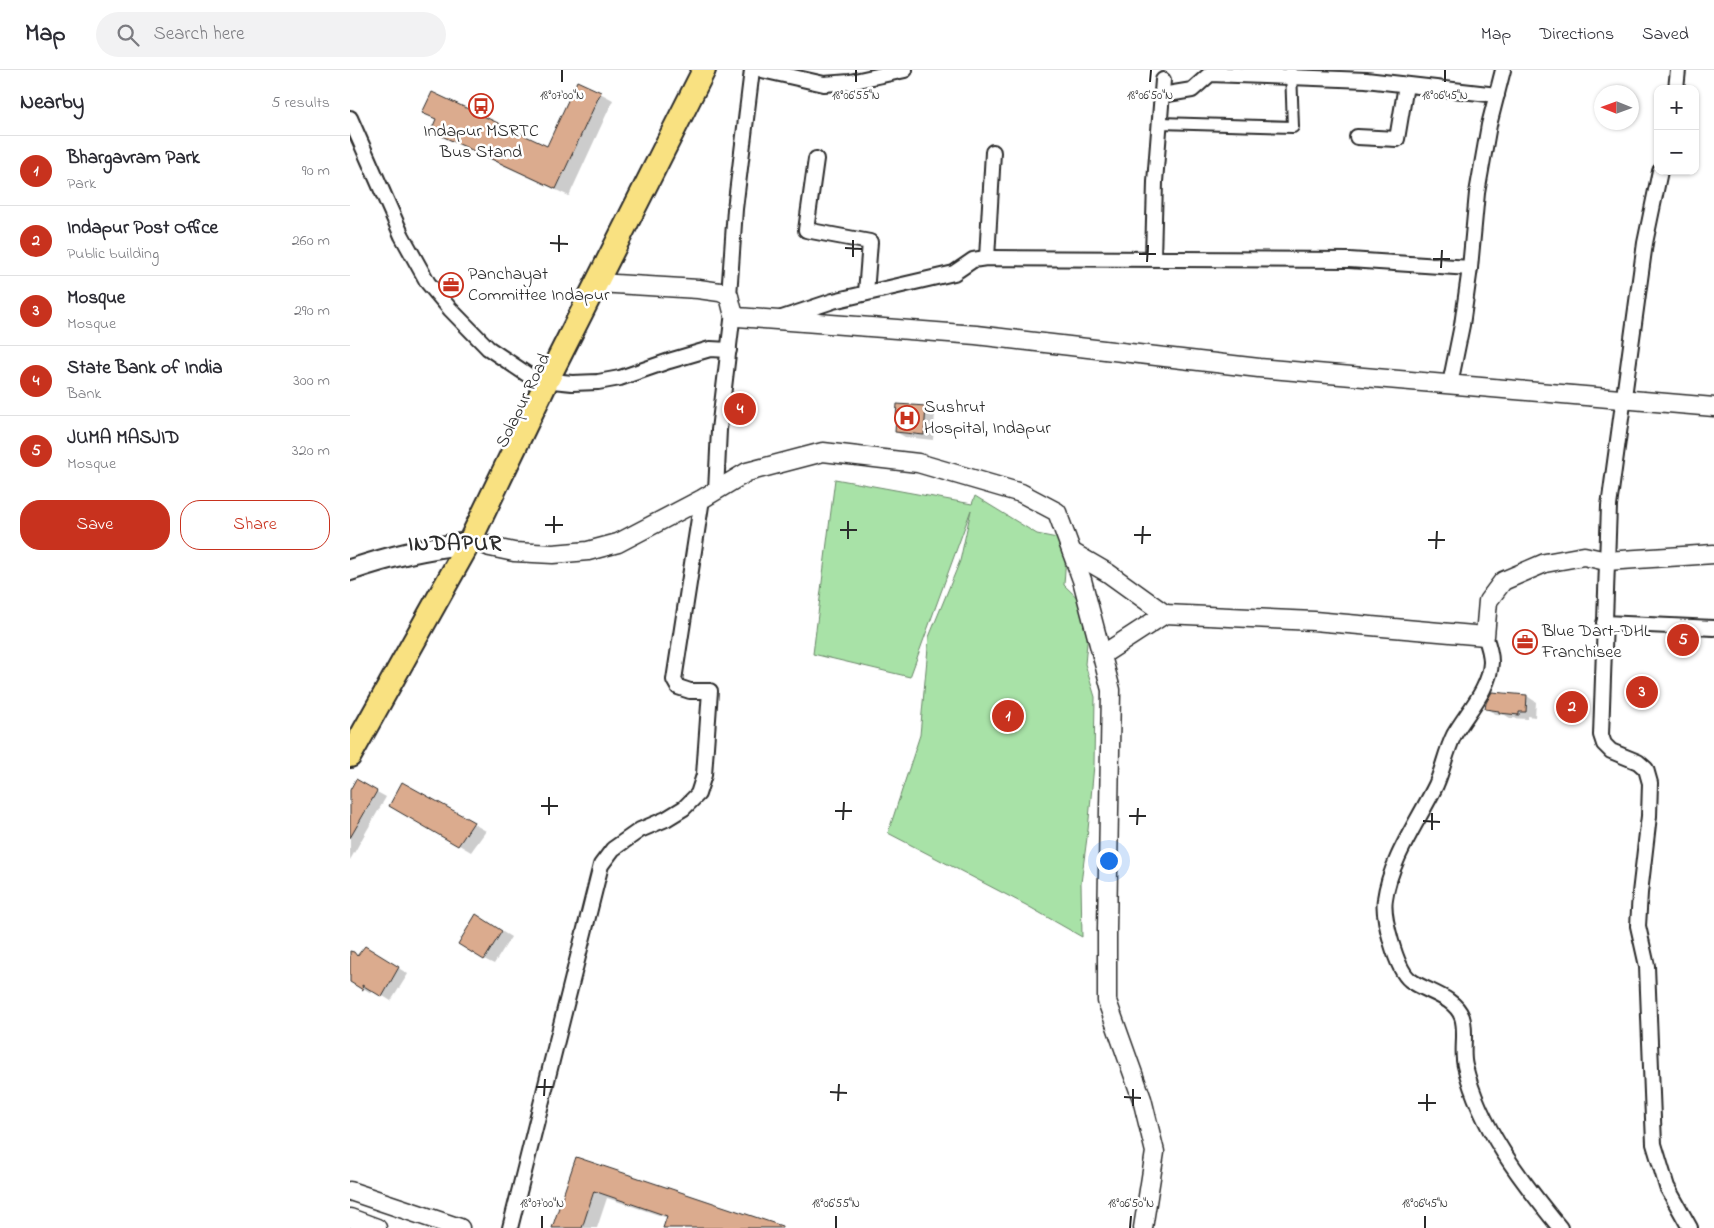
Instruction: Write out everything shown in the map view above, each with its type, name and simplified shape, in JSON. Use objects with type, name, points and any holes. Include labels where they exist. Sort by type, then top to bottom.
[{"type":"main road","name":"Solapur Road","points":[[350,726],[465,548],[541,380],[677,108],[688,70]]},
{"type":"main road","points":[[677,108],[704,70]]},
{"type":"main road","points":[[541,380],[598,283],[612,238]]},
{"type":"main road","points":[[350,570],[388,557],[429,548],[465,548]]},
{"type":"main road","points":[[350,582],[465,548]]},
{"type":"main road","points":[[350,756],[465,548]]},
{"type":"street","points":[[510,1228],[601,865],[613,849],[640,830],[666,819],[684,808],[698,794],[704,776],[710,691],[678,687],[674,680],[709,495],[719,430],[729,350],[735,209],[752,70]]},
{"type":"street","points":[[762,70],[824,84],[850,82],[905,70]]},
{"type":"street","points":[[1450,384],[1462,325],[1470,268],[1477,193],[1489,125],[1503,70]]},
{"type":"street","points":[[1676,85],[1678,70]]},
{"type":"street","points":[[1162,95],[1192,90],[1210,74],[1290,73],[1367,75],[1406,85],[1496,96]]},
{"type":"street","points":[[1160,123],[1293,127],[1290,73]]},
{"type":"street","points":[[1153,258],[1155,182],[1163,80]]},
{"type":"street","points":[[1357,137],[1397,139],[1406,85]]},
{"type":"street","points":[[350,118],[402,236],[428,283],[488,348],[541,380],[572,383],[598,382],[620,378],[710,348],[729,350]]},
{"type":"street","points":[[987,258],[993,152]]},
{"type":"street","points":[[816,159],[806,230],[870,242],[866,293]]},
{"type":"street","points":[[1659,175],[1644,242],[1609,506],[1601,735],[1604,744],[1611,751],[1638,762],[1646,769],[1650,783],[1649,816],[1638,926],[1646,966],[1654,1144],[1667,1187],[1690,1228]]},
{"type":"street","points":[[779,319],[833,301],[954,273],[973,260],[987,258],[1349,260],[1470,268]]},
{"type":"street","points":[[598,283],[720,292],[731,304],[738,317],[976,335],[1250,367],[1714,408]]},
{"type":"street","points":[[465,548],[553,554],[588,551],[618,543],[709,495],[747,472],[823,452],[918,463],[1021,493],[1057,512],[1082,580],[1111,690],[1107,1002],[1142,1099],[1155,1152],[1143,1228]]},
{"type":"street","points":[[1072,552],[1108,573],[1165,614],[1314,621],[1485,636]]},
{"type":"street","points":[[1560,1228],[1509,1162],[1472,1092],[1464,1065],[1462,1017],[1446,1000],[1410,980],[1403,971],[1395,954],[1384,901],[1397,860],[1436,785],[1454,736],[1489,676],[1491,661],[1485,636],[1488,601],[1503,581],[1545,563],[1584,556],[1606,561],[1714,554]]},
{"type":"street","points":[[1102,655],[1165,614]]},
{"type":"street","points":[[1604,623],[1714,628]]},
{"type":"street","points":[[350,1192],[460,1228]]},
{"type":"street","points":[[367,1197],[354,1220],[377,1228]]},
{"type":"green space","points":[[835,479],[972,504],[975,496],[1037,534],[1067,540],[1064,585],[1090,610],[1085,664],[1095,697],[1094,765],[1081,883],[1082,937],[1026,905],[888,833],[920,735],[929,637],[960,561],[971,510],[910,677],[813,654]]},
{"type":"building","points":[[577,81],[601,92],[556,189],[431,131],[436,119],[422,113],[432,92],[547,146]]},
{"type":"building","points":[[897,404],[926,406],[924,435],[895,432]]},
{"type":"building","points":[[1492,692],[1527,695],[1526,712],[1519,712],[1519,715],[1499,713],[1499,711],[1485,709]]},
{"type":"building","points":[[356,779],[377,791],[350,838],[350,790]]},
{"type":"building","points":[[402,782],[474,822],[458,846],[389,806]]},
{"type":"building","points":[[476,914],[502,931],[484,960],[458,944]]},
{"type":"building","points":[[365,946],[399,967],[382,997],[362,985],[363,990],[350,982],[350,951],[354,952],[357,956]]},
{"type":"building","points":[[576,1157],[782,1226],[782,1228],[663,1228],[667,1216],[594,1191],[582,1228],[552,1228]]},
{"type":"place","name":"Indapur MSRTC Bus Stand","points":[[481,106]]},
{"type":"place","name":"Panchayat Committee Indapur","points":[[451,285]]},
{"type":"place","name":"State Bank of India","points":[[740,409]]},
{"type":"place","name":"Sushrut Hospital, Indapur","points":[[907,418]]},
{"type":"place","name":"JUMA MASJID","points":[[1683,640]]},
{"type":"place","name":"Blue Dart-DHL Franchisee","points":[[1525,642]]},
{"type":"place","name":"Mosque","points":[[1642,692]]},
{"type":"place","name":"Indapur Post Office","points":[[1572,707]]},
{"type":"place","name":"Bhargavram Park","points":[[1008,716]]},
{"type":"district","name":"INDAPUR","points":[[455,545]]}]
